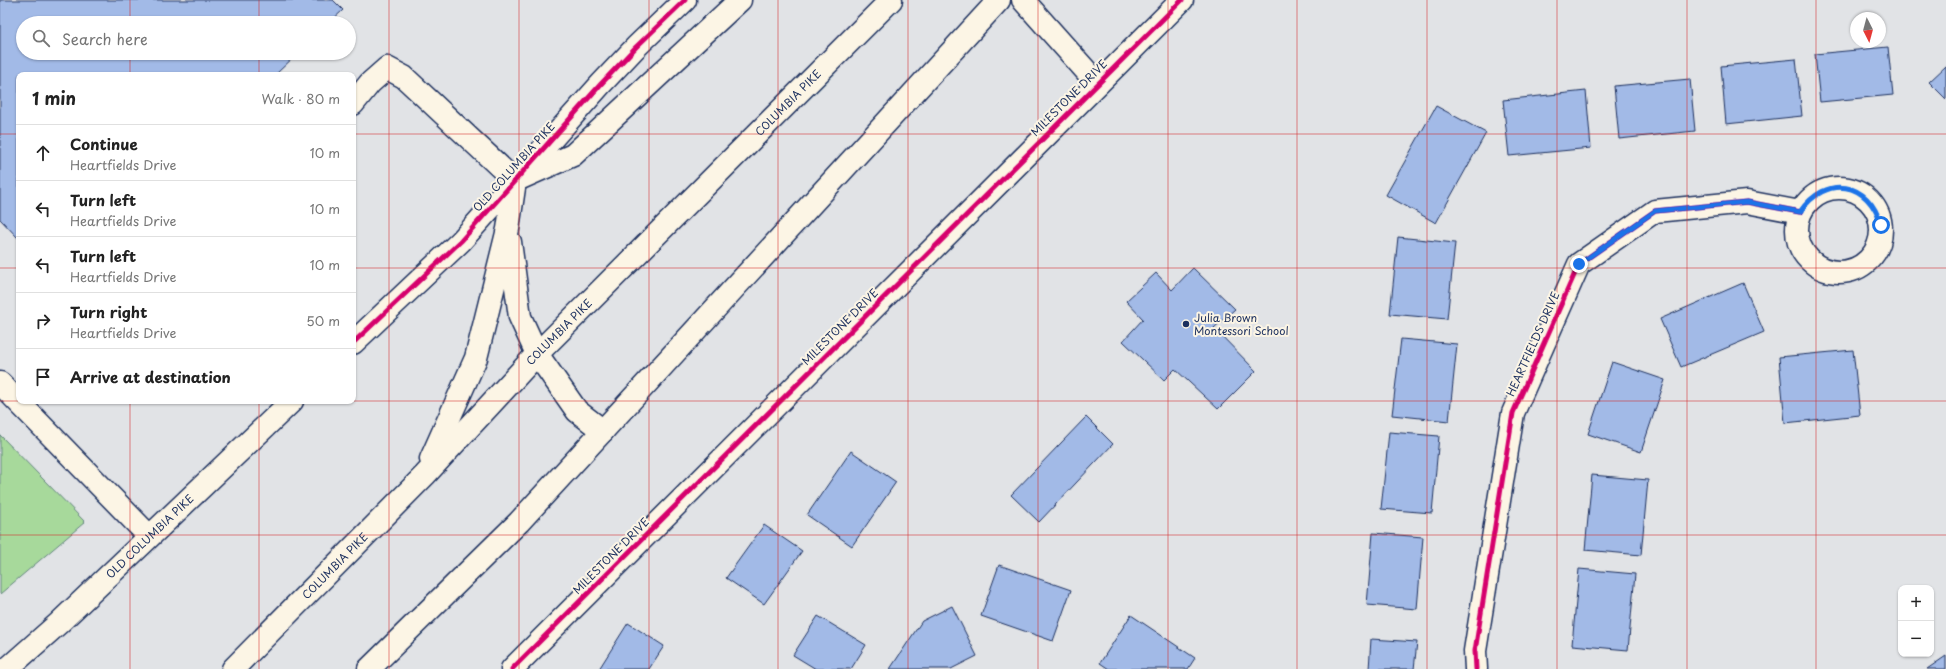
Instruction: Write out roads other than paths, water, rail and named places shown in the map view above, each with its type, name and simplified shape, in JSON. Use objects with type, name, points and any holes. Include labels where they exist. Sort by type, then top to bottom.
[{"type":"main road","name":"OLD COLUMBIA PIKE","points":[[356,340],[461,241],[626,58],[685,0]]},
{"type":"main road","name":"OLD COLUMBIA PIKE","points":[[515,181],[573,155],[740,0]]},
{"type":"main road","name":"COLUMBIA PIKE","points":[[233,669],[424,475],[537,354],[891,0]]},
{"type":"main road","points":[[369,669],[519,522],[999,0]]},
{"type":"main road","points":[[1023,0],[1097,83]]},
{"type":"main road","name":"MILESTONE DRIVE","points":[[512,669],[1097,83],[1182,0]]},
{"type":"main road","points":[[356,100],[370,84],[387,68],[404,76],[515,181],[508,229],[476,358],[424,475]]},
{"type":"main road","name":"HEARTFIELDS DRIVE","points":[[1476,669],[1475,650],[1513,413],[1579,264],[1655,211],[1747,202],[1800,212]]},
{"type":"main road","points":[[508,229],[520,317],[537,354],[577,411],[603,431]]},
{"type":"main road","points":[[0,383],[16,399]]},
{"type":"main road","points":[[20,404],[149,536]]},
{"type":"main road","name":"OLD COLUMBIA PIKE","points":[[7,669],[59,623],[289,404]]},
{"type":"place","name":"Julia Brown Montessori School","points":[[1186,324]]}]
